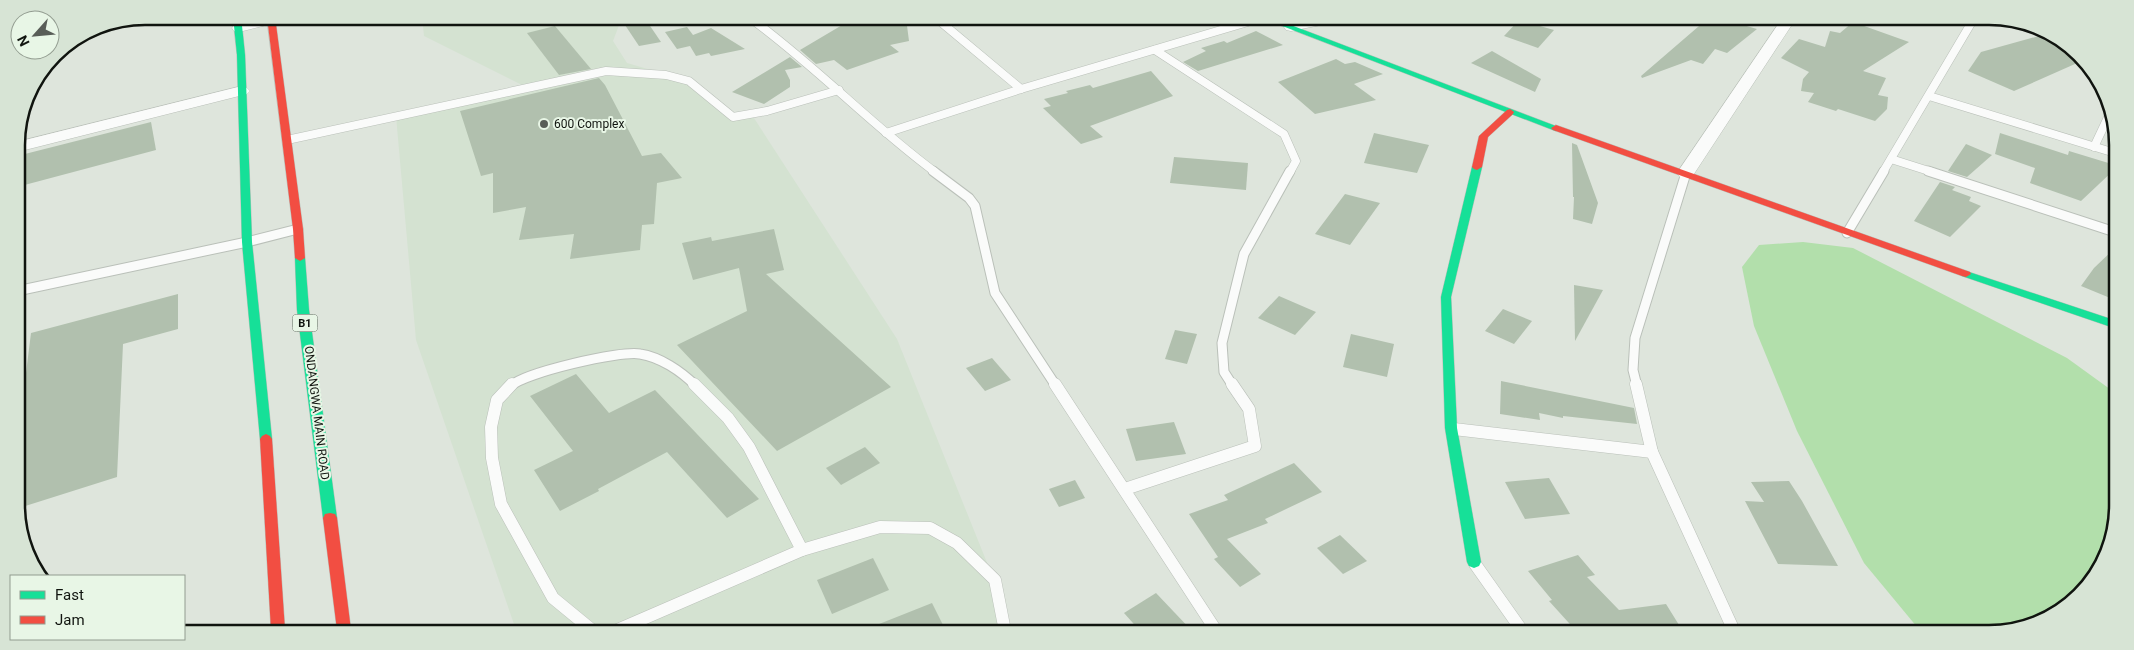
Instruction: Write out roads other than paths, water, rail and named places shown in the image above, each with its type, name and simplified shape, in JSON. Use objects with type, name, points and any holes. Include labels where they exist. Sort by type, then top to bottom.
[{"type":"main road","points":[[238,25],[247,242],[264,408],[278,625]]},
{"type":"main road","name":"ONDANGWA MAIN ROAD","points":[[275,25],[286,140],[298,229],[304,310],[343,625]]},
{"type":"main road","points":[[1283,25],[1510,112],[1686,173],[1847,233],[2109,322]]},
{"type":"main road","points":[[1474,562],[1451,428],[1446,297],[1484,136],[1510,112]]},
{"type":"street","points":[[1291,28],[1304,25]]},
{"type":"street","points":[[1686,173],[1785,25]]},
{"type":"street","points":[[25,145],[242,91]]},
{"type":"lane","points":[[759,25],[839,90],[908,153],[969,198],[975,206],[995,293],[1212,625]]},
{"type":"lane","points":[[944,25],[1021,90]]},
{"type":"lane","points":[[886,133],[1021,90],[1238,25]]},
{"type":"lane","points":[[1847,233],[1970,25]]},
{"type":"lane","points":[[1125,489],[1255,446],[1249,409],[1224,372],[1222,343],[1244,254],[1296,161],[1284,134],[1155,50]]},
{"type":"lane","points":[[286,140],[606,71],[666,75],[689,81],[733,117],[767,111],[839,90]]},
{"type":"lane","points":[[1928,96],[2109,152]]},
{"type":"lane","points":[[2094,147],[2106,119]]},
{"type":"lane","points":[[1891,159],[2109,230]]},
{"type":"lane","points":[[1686,173],[1635,338],[1633,370],[1652,452],[1731,625]]},
{"type":"lane","points":[[25,289],[247,242],[298,229]]},
{"type":"lane","points":[[25,294],[46,285]]},
{"type":"lane","points":[[586,625],[553,598],[501,504],[492,458],[491,426],[497,400],[513,383],[528,377],[575,362],[638,353],[656,358],[685,375],[728,418],[749,447],[802,550]]},
{"type":"lane","points":[[1451,428],[1652,452]]},
{"type":"lane","points":[[627,625],[802,550],[880,527],[930,528],[957,543],[994,580],[1004,625]]},
{"type":"lane","points":[[1474,562],[1518,625]]},
{"type":"place","name":"600 Complex","points":[[544,124]]}]
